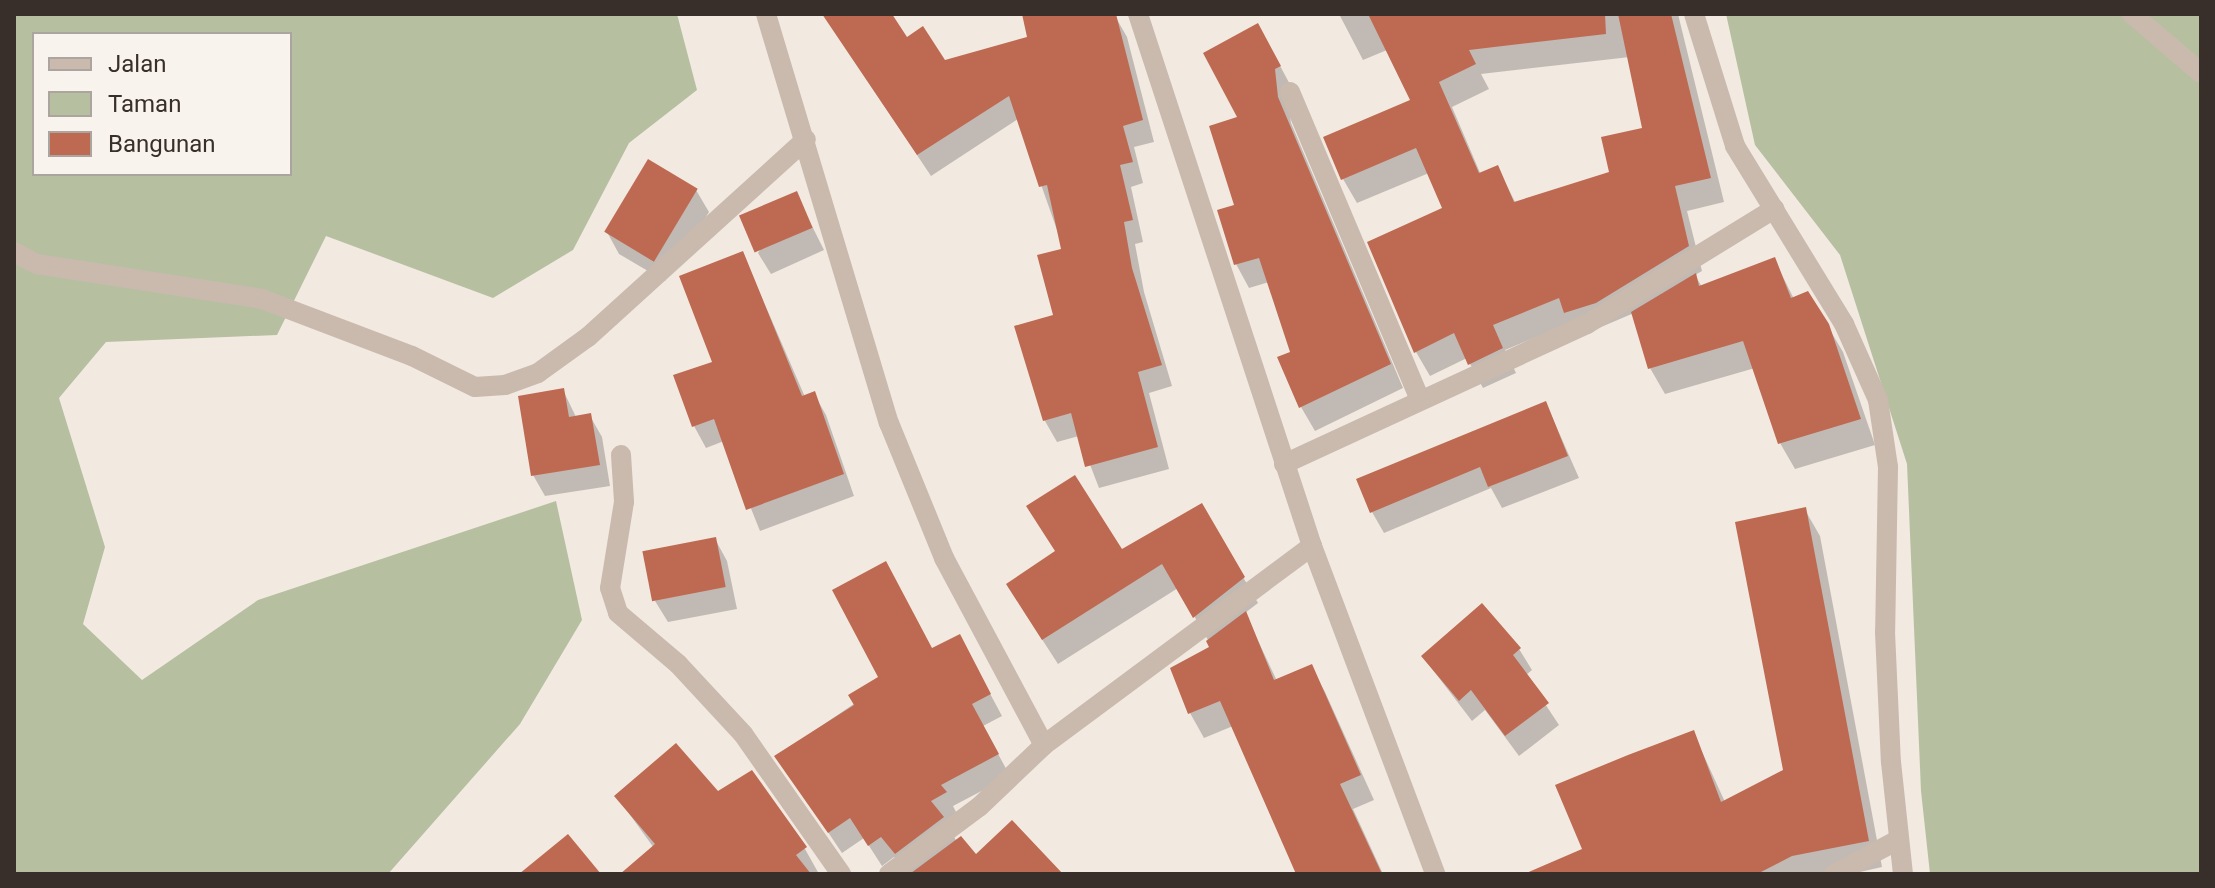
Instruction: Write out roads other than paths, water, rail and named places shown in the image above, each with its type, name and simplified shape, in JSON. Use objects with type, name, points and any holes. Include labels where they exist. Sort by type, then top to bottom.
[{"type":"street","points":[[766,14],[889,423],[944,558],[1044,745]]},
{"type":"street","points":[[1138,14],[1312,546],[1435,874]]},
{"type":"street","points":[[1694,14],[1735,146],[1844,324],[1878,400],[1888,467],[1885,632],[1896,841],[1903,874]]},
{"type":"street","points":[[2132,14],[2201,73]]},
{"type":"street","points":[[1290,92],[1419,398]]},
{"type":"street","points":[[14,252],[37,264],[262,299],[412,356],[475,387],[505,385],[538,373],[588,337],[806,139]]},
{"type":"street","points":[[1284,464],[1419,398],[1587,324],[1774,209]]},
{"type":"street","points":[[621,455],[624,502],[610,588],[618,613],[678,664],[743,734],[841,874]]},
{"type":"street","points":[[889,874],[979,807],[1044,745],[1312,546]]},
{"type":"street","points":[[1834,874],[1896,841]]}]
